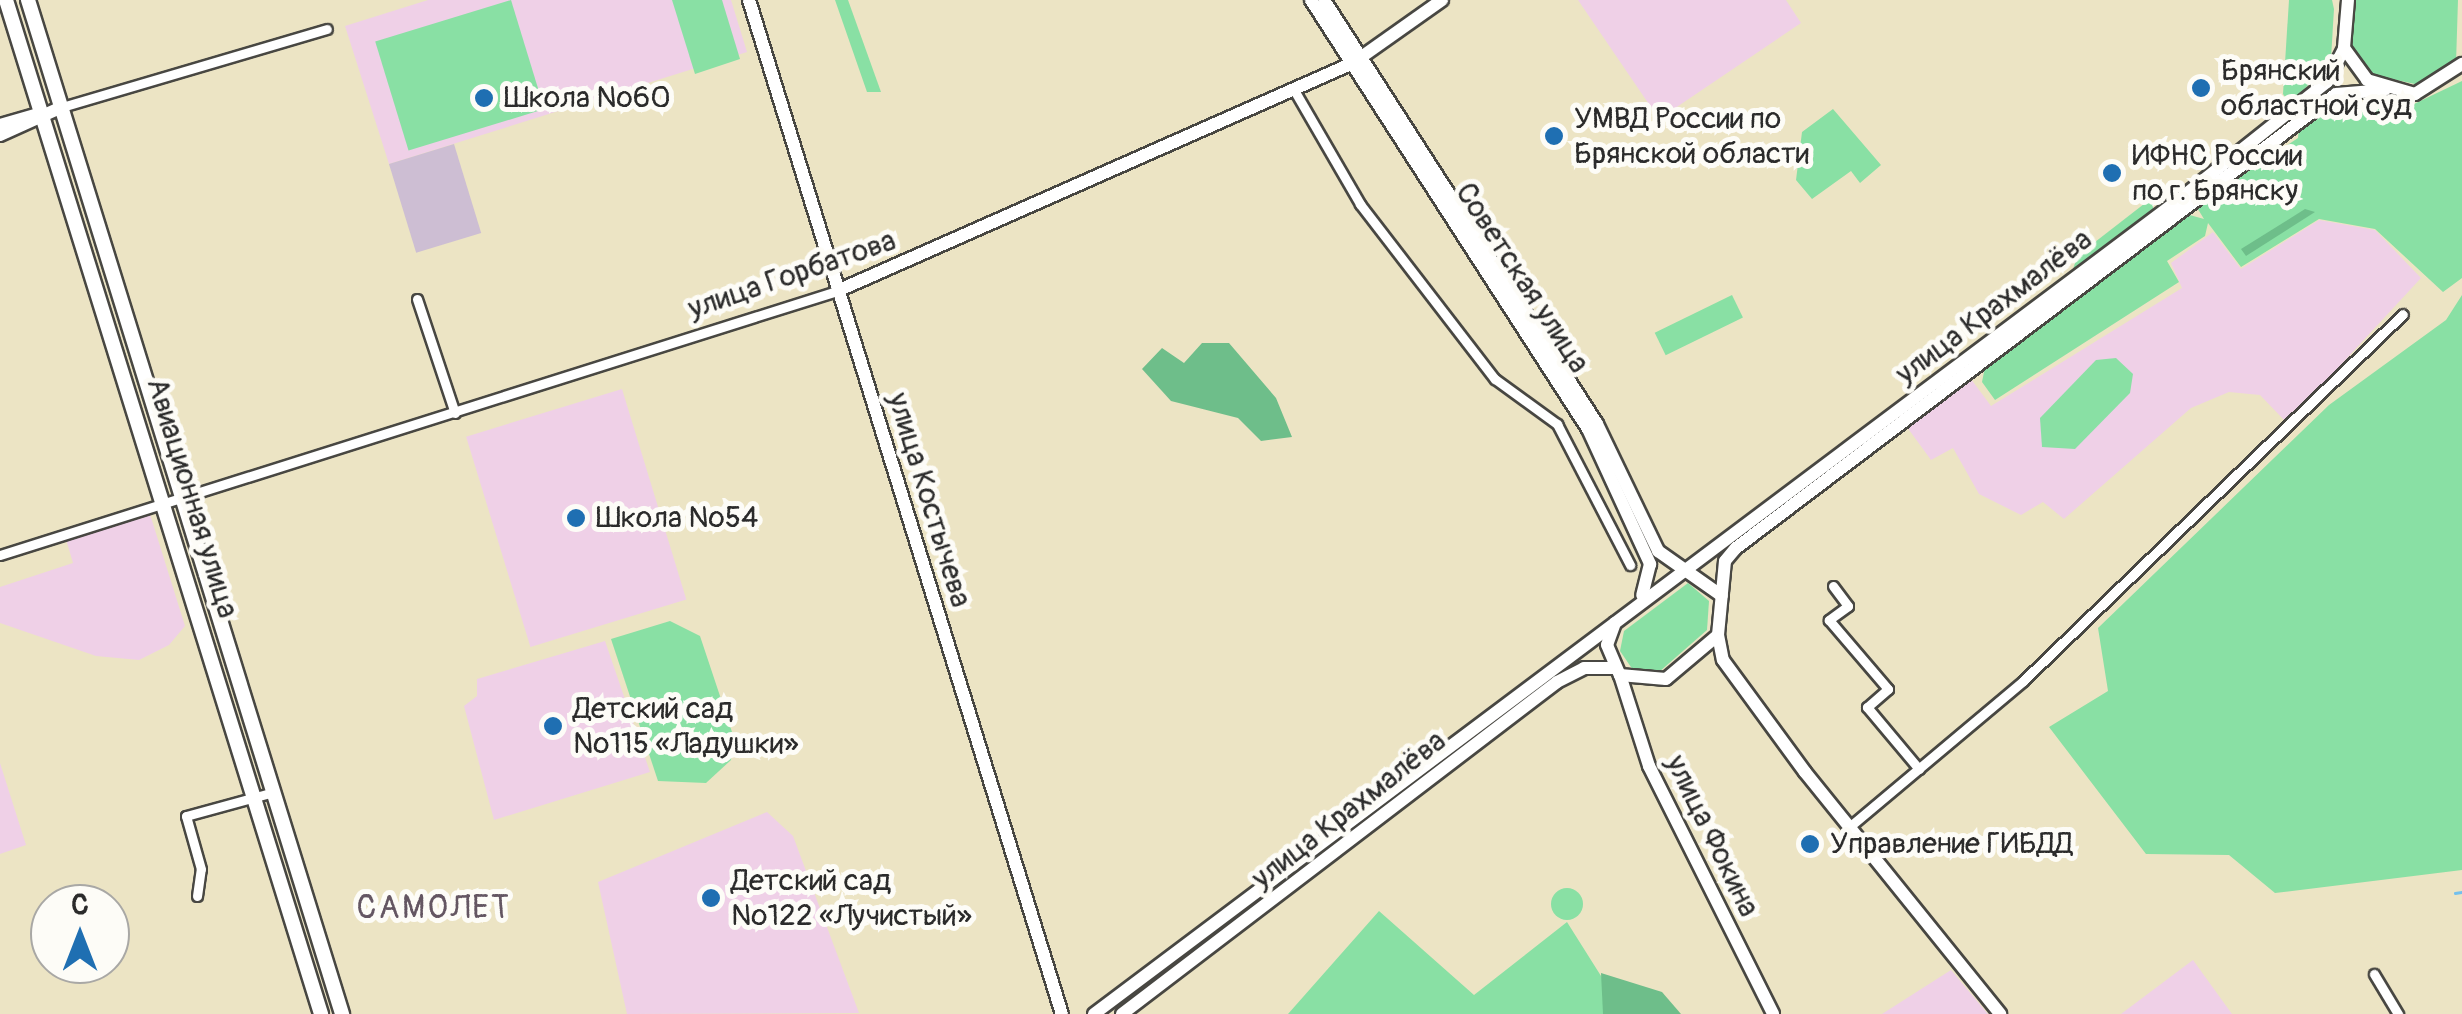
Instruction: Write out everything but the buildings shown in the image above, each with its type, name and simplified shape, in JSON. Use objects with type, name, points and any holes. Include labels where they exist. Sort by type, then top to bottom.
[{"type":"main road","name":"Авиационная улица","points":[[6,0],[322,1014]]},
{"type":"main road","name":"Авиационная улица","points":[[28,0],[342,1014]]},
{"type":"main road","name":"улица Костычева","points":[[749,0],[1062,1014]]},
{"type":"main road","name":"Советская улица","points":[[1310,0],[1357,60],[1598,424],[1668,562],[1689,570]]},
{"type":"main road","name":"Советская улица","points":[[1324,0],[1357,60],[1602,455],[1650,564],[1640,598]]},
{"type":"main road","name":"улица Горбатова","points":[[837,290],[1357,60],[1442,0]]},
{"type":"main road","points":[[2000,1014],[1848,828],[1723,660],[1718,635],[1725,561],[1736,548],[2331,88],[2344,48],[2345,2]]},
{"type":"main road","points":[[2344,48],[2385,90]]},
{"type":"main road","points":[[2331,88],[2430,90],[2462,64]]},
{"type":"main road","name":"улица Крахмалёва","points":[[1689,570],[2331,88]]},
{"type":"main road","points":[[0,135],[62,107]]},
{"type":"main road","points":[[0,125],[44,117]]},
{"type":"main road","points":[[1718,635],[1666,679],[1618,672],[1607,646],[1616,620],[1640,598],[1689,570],[1722,596]]},
{"type":"main road","name":"улица Крахмалёва","points":[[1094,1014],[1616,620]]},
{"type":"main road","name":"улица Крахмалёва","points":[[1122,1014],[1557,682],[1584,668],[1618,672]]},
{"type":"main road","name":"улица Фокина","points":[[1618,672],[1650,766],[1773,1014]]},
{"type":"street","points":[[62,107],[327,29]]},
{"type":"street","points":[[1294,90],[1360,204],[1496,379],[1557,424],[1630,565]]},
{"type":"street","name":"улица Горбатова","points":[[0,555],[837,290]]},
{"type":"street","points":[[417,299],[455,413]]},
{"type":"street","points":[[1848,828],[2160,553],[2403,314]]},
{"type":"street","points":[[1832,586],[1848,606],[1829,620],[1888,689],[1867,707],[1918,769]]},
{"type":"street","points":[[197,896],[201,869],[186,816],[274,792]]},
{"type":"street","points":[[2374,974],[2398,1014]]},
{"type":"shaded area","name":"Школа №60","points":[[428,0],[731,0],[747,52],[389,164],[345,26]]},
{"type":"shaded area","points":[[1578,0],[1786,0],[1801,23],[1659,119]]},
{"type":"shaded area","points":[[454,144],[481,233],[416,253],[389,164]]},
{"type":"shaded area","points":[[2319,220],[2375,230],[2421,278],[2287,423],[2260,395],[2229,392],[2191,408],[2064,519],[2043,502],[2021,515],[1979,494],[1953,448],[1931,460],[1904,423],[1968,375],[1991,406],[2182,288],[2171,263],[2213,232],[2241,269]]},
{"type":"shaded area","name":"Школа №54","points":[[622,389],[686,599],[530,647],[466,437]]},
{"type":"shaded area","points":[[149,511],[185,626],[169,645],[139,660],[96,656],[0,623],[0,587],[73,563],[65,536]]},
{"type":"shaded area","name":"Детский сад №115 «Ладушки»","points":[[605,641],[650,772],[494,820],[464,706],[477,696],[477,679]]},
{"type":"shaded area","points":[[0,763],[26,845],[0,854]]},
{"type":"shaded area","name":"Детский сад №122 «Лучистый»","points":[[767,812],[793,836],[859,1013],[627,1014],[598,882]]},
{"type":"shaded area","points":[[2193,960],[2232,1014],[2121,1014]]},
{"type":"shaded area","points":[[1951,970],[1988,1014],[1882,1014]]},
{"type":"green space","points":[[511,0],[544,109],[409,151],[375,42]]},
{"type":"green space","points":[[672,0],[722,0],[740,59],[695,74]]},
{"type":"green space","points":[[835,0],[848,0],[881,92],[867,92]]},
{"type":"green space","points":[[2289,0],[2332,0],[2334,9],[2331,58],[2291,105],[2283,94]]},
{"type":"green space","points":[[2356,0],[2458,0],[2456,63],[2424,86],[2369,74],[2349,42]]},
{"type":"green space","points":[[2462,81],[2462,278],[2443,292],[2375,229],[2319,219],[2241,267],[2208,223],[2205,236],[2167,261],[2179,282],[1995,400],[1982,382],[1985,367],[2186,214],[2204,219],[2196,206],[2298,138],[2299,127],[2332,103],[2414,104]]},
{"type":"green space","points":[[1833,109],[1881,165],[1860,183],[1851,171],[1812,199],[1796,180],[1802,132]]},
{"type":"green space","points":[[2153,197],[2153,211],[2072,273],[2077,256]]},
{"type":"green space","points":[[2305,209],[2315,212],[2246,256],[2241,249]]},
{"type":"green space","points":[[1732,295],[1743,317],[1666,355],[1655,333]]},
{"type":"green space","points":[[2462,295],[2462,870],[2275,893],[2229,855],[2146,854],[2049,727],[2108,691],[2098,628],[2329,405],[2446,320]]},
{"type":"green space","points":[[1202,343],[1229,343],[1276,398],[1292,437],[1261,441],[1238,418],[1171,401],[1142,369],[1162,348],[1184,363]]},
{"type":"green space","points":[[2116,358],[2133,374],[2130,393],[2075,449],[2042,447],[2040,418],[2096,360]]},
{"type":"green space","points":[[1688,583],[1709,601],[1707,630],[1659,672],[1633,670],[1620,651],[1624,631]]},
{"type":"green space","points":[[670,621],[700,636],[733,735],[731,760],[706,783],[658,781],[611,639]]},
{"type":"green space","points":[[1567,888],[1578,893],[1583,904],[1578,915],[1567,920],[1556,915],[1551,904],[1556,893]]},
{"type":"green space","points":[[1379,911],[1474,995],[1567,922],[1613,995],[1611,1014],[1288,1014]]},
{"type":"green space","points":[[1601,973],[1662,992],[1681,1014],[1603,1014]]},
{"type":"waterway","points":[[2455,893],[2462,892]]},
{"type":"place","name":"Брянский областной суд","points":[[2201,88]]},
{"type":"place","name":"Школа №60","points":[[484,98]]},
{"type":"place","name":"УМВД России по Брянской области","points":[[1554,136]]},
{"type":"place","name":"ИФНС России по г. Брянску","points":[[2112,173]]},
{"type":"place","name":"Школа №54","points":[[576,518]]},
{"type":"place","name":"Детский сад №115 «Ладушки»","points":[[553,726]]},
{"type":"place","name":"Управление ГИБДД","points":[[1810,844]]},
{"type":"place","name":"Детский сад №122 «Лучистый»","points":[[711,898]]},
{"type":"district","name":"САМОЛЕТ","points":[[434,908]]}]
